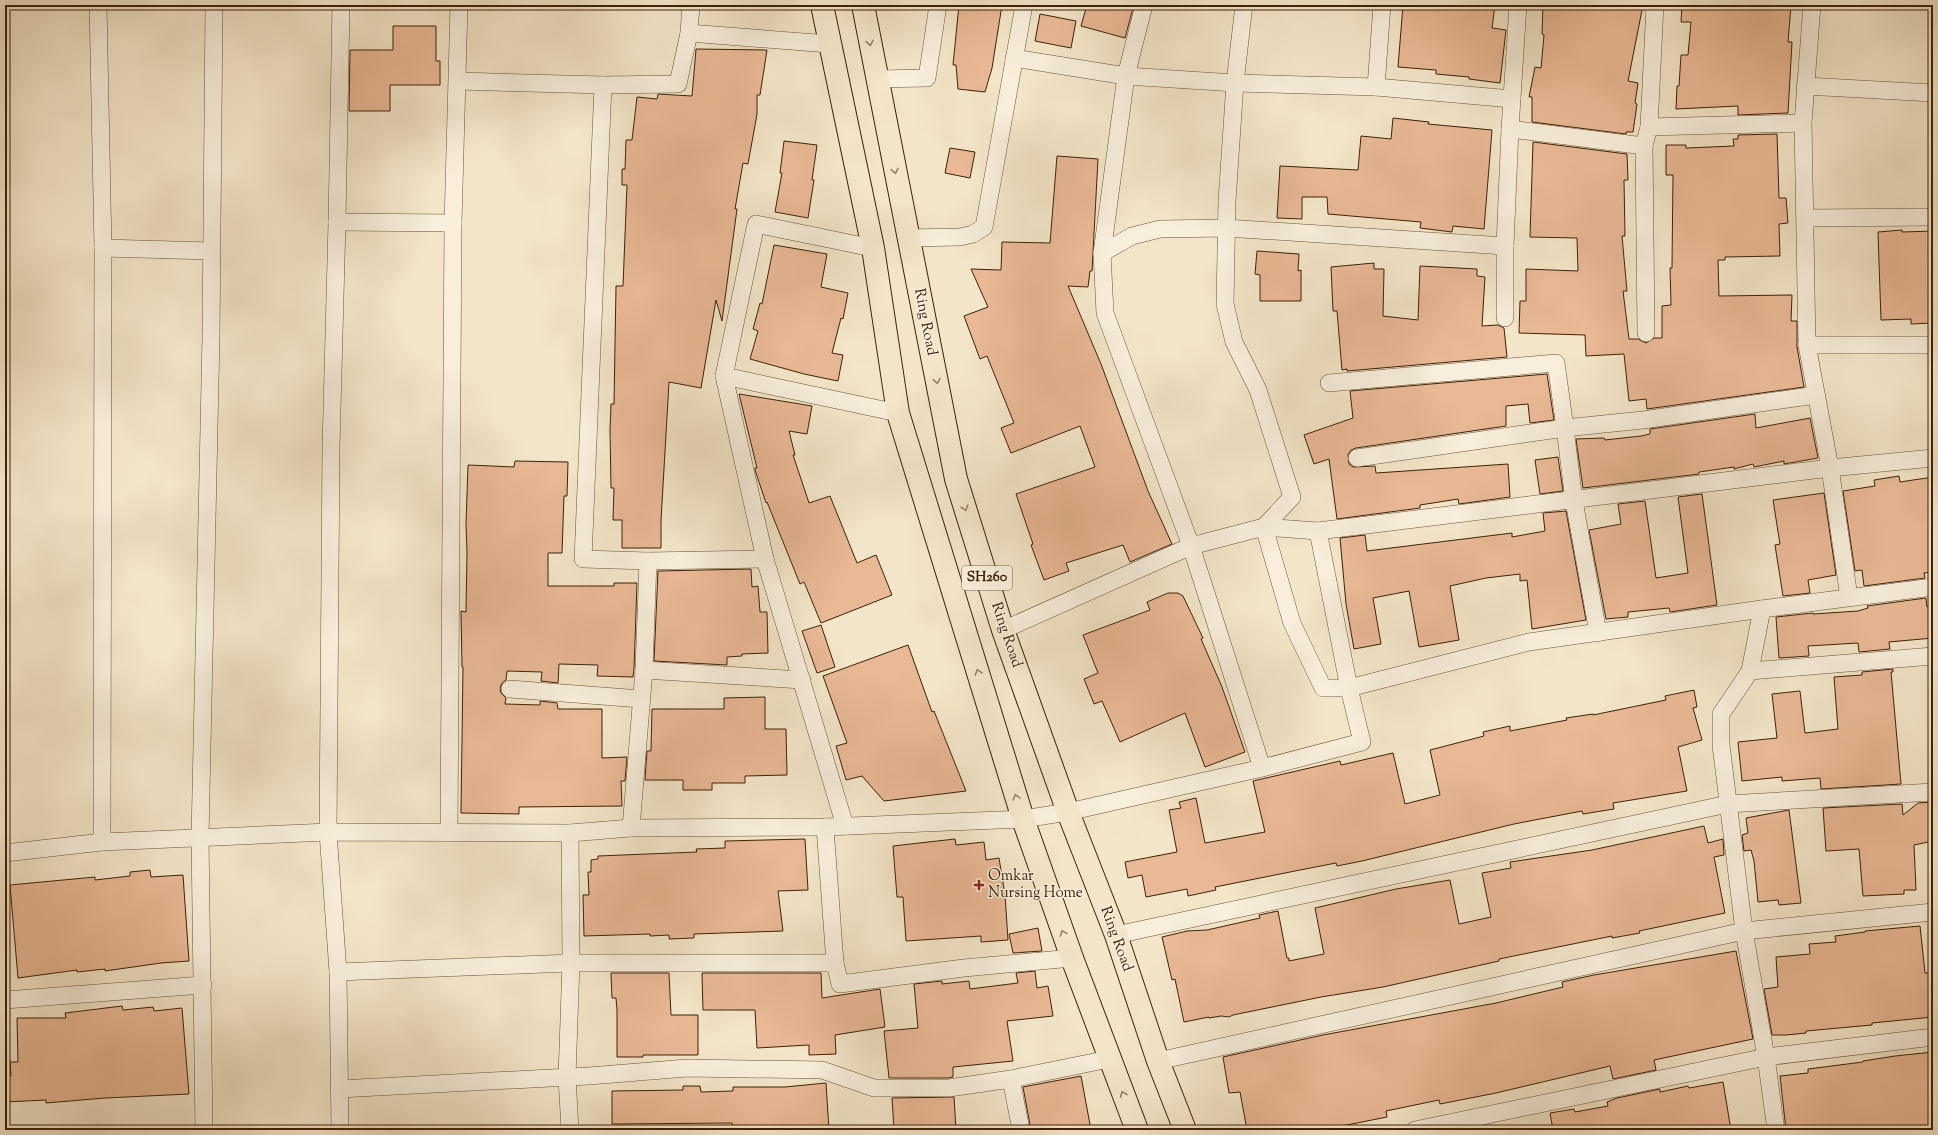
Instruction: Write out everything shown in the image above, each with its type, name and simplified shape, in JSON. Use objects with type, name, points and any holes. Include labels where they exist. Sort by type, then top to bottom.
[{"type":"highway","name":"SH260","points":[[822,5],[873,248],[898,413],[1023,819],[1109,1059],[1137,1130]]},
{"type":"highway","name":"Ring Road","points":[[863,5],[956,479],[1003,630],[1068,812],[1116,936],[1158,1061],[1185,1130]]},
{"type":"street","points":[[98,5],[103,248],[102,842]]},
{"type":"street","points":[[204,1130],[200,837],[214,5]]},
{"type":"street","points":[[340,1130],[338,972],[328,832],[331,447],[341,5]]},
{"type":"street","points":[[449,832],[454,223],[459,5]]},
{"type":"street","points":[[458,81],[603,85],[678,84],[689,33],[691,5]]},
{"type":"street","points":[[877,79],[927,78],[938,5]]},
{"type":"street","points":[[908,238],[960,237],[973,234],[984,227],[1024,5]]},
{"type":"street","points":[[1144,5],[1126,76],[1102,253],[1105,313],[1191,546],[1262,768]]},
{"type":"street","points":[[1244,5],[1235,83],[1226,228],[1225,304],[1234,342],[1258,390],[1292,497],[1264,527]]},
{"type":"street","points":[[1376,87],[1382,5]]},
{"type":"street","points":[[1505,318],[1505,246],[1510,129],[1518,5]]},
{"type":"street","points":[[1646,333],[1644,146],[1649,127],[1655,5]]},
{"type":"street","points":[[1812,5],[1803,123],[1806,218],[1807,345],[1830,468],[1849,597]]},
{"type":"street","points":[[689,33],[829,44]]},
{"type":"street","points":[[1014,58],[1126,76],[1235,83],[1376,87],[1512,98]]},
{"type":"street","points":[[603,85],[583,559],[765,559]]},
{"type":"street","points":[[1805,86],[1933,94]]},
{"type":"street","points":[[1649,127],[1803,123]]},
{"type":"street","points":[[1510,129],[1644,146]]},
{"type":"street","points":[[1806,218],[1933,217]]},
{"type":"street","points":[[337,222],[454,223]]},
{"type":"street","points":[[845,826],[765,559],[724,376],[756,224],[873,248]]},
{"type":"street","points":[[1102,253],[1132,236],[1160,229],[1226,228],[1505,246]]},
{"type":"street","points":[[103,248],[211,251]]},
{"type":"street","points":[[1807,345],[1933,345]]},
{"type":"street","points":[[1330,383],[1556,363],[1574,501],[1598,633]]},
{"type":"street","points":[[724,376],[898,413]]},
{"type":"street","points":[[1357,458],[1565,428],[1643,420],[1816,395]]},
{"type":"street","points":[[1003,630],[1191,546],[1264,527],[1318,531],[1574,501],[1830,468],[1933,458]]},
{"type":"street","points":[[1264,527],[1292,624],[1323,688],[1349,688],[1529,642],[1849,597],[1933,587]]},
{"type":"street","points":[[5,853],[102,842],[328,832],[570,833],[631,828],[826,827],[1023,819],[1068,812],[1262,768],[1362,742],[1349,688],[1318,531]]},
{"type":"street","points":[[631,828],[640,699],[644,670],[648,560]]},
{"type":"street","points":[[1762,609],[1750,671],[1721,714],[1720,745],[1744,931],[1766,1057],[1776,1130]]},
{"type":"street","points":[[1750,671],[1933,656]]},
{"type":"street","points":[[644,670],[802,680]]},
{"type":"street","points":[[510,689],[640,699]]},
{"type":"street","points":[[1116,936],[1728,804],[1933,792]]},
{"type":"street","points":[[826,827],[835,963],[840,984],[964,968],[1072,958]]},
{"type":"street","points":[[570,833],[572,963],[567,1077],[570,1130]]},
{"type":"street","points":[[1158,1061],[1744,931],[1933,912]]},
{"type":"street","points":[[338,972],[572,963],[835,963]]},
{"type":"street","points":[[5,1000],[203,985]]},
{"type":"street","points":[[1415,1130],[1766,1057],[1933,1037]]},
{"type":"street","points":[[339,1089],[567,1077],[687,1068],[822,1070],[874,1088],[948,1088],[1011,1079],[1109,1059]]},
{"type":"street","points":[[1011,1079],[1021,1130]]},
{"type":"building","points":[[959,5],[1002,5],[992,68],[985,92],[958,89],[956,65],[953,65]]},
{"type":"building","points":[[1087,5],[1123,5],[1133,8],[1125,38],[1081,26]]},
{"type":"building","points":[[1403,5],[1495,5],[1492,28],[1506,30],[1500,83],[1469,79],[1469,77],[1436,74],[1436,70],[1398,67]]},
{"type":"building","points":[[1543,5],[1643,5],[1628,81],[1638,83],[1633,132],[1626,132],[1626,134],[1532,122],[1532,97],[1529,97],[1535,67],[1541,68],[1544,35],[1542,34]]},
{"type":"building","points":[[1682,5],[1791,5],[1788,42],[1792,42],[1788,113],[1738,115],[1738,106],[1676,109],[1681,55],[1688,55],[1691,22],[1681,22]]},
{"type":"building","points":[[1040,14],[1076,21],[1071,48],[1035,41]]},
{"type":"building","points":[[393,26],[436,26],[436,61],[440,61],[440,85],[390,85],[390,111],[349,111],[350,50],[393,50]]},
{"type":"building","points":[[696,49],[767,50],[760,95],[757,95],[757,114],[748,164],[743,163],[735,209],[737,209],[722,321],[716,300],[701,388],[669,382],[661,521],[661,548],[622,548],[622,520],[613,520],[614,488],[611,488],[610,430],[611,404],[614,404],[616,286],[623,286],[627,185],[622,185],[622,169],[625,169],[626,140],[632,140],[637,97],[657,99],[658,94],[692,96]]},
{"type":"building","points":[[1393,118],[1429,122],[1428,124],[1492,130],[1484,229],[1453,226],[1452,232],[1420,228],[1421,222],[1328,214],[1327,197],[1302,197],[1302,219],[1277,218],[1280,166],[1358,170],[1361,136],[1391,139]]},
{"type":"building","points":[[1777,134],[1779,198],[1786,198],[1788,223],[1779,224],[1780,256],[1725,257],[1725,260],[1718,260],[1719,296],[1792,295],[1791,321],[1797,321],[1797,347],[1804,387],[1647,409],[1646,399],[1629,401],[1624,354],[1586,356],[1585,335],[1519,333],[1520,301],[1526,301],[1526,269],[1578,271],[1577,238],[1530,237],[1533,142],[1627,154],[1628,180],[1624,180],[1625,236],[1622,236],[1627,291],[1623,291],[1629,339],[1638,339],[1646,343],[1654,338],[1662,338],[1662,306],[1671,305],[1670,268],[1672,268],[1673,175],[1666,175],[1666,145],[1686,145],[1686,148],[1734,146],[1733,139],[1738,139],[1738,135]]},
{"type":"building","points":[[784,141],[817,145],[812,180],[814,180],[808,218],[775,212],[782,173],[780,173]]},
{"type":"building","points":[[950,148],[975,152],[970,178],[945,173]]},
{"type":"building","points":[[1057,156],[1098,159],[1092,271],[1090,271],[1088,287],[1068,286],[1101,364],[1148,491],[1172,544],[1130,562],[1123,545],[1066,563],[1069,571],[1044,580],[1031,545],[1033,544],[1016,494],[1095,467],[1080,426],[1011,453],[1001,428],[1014,423],[987,356],[980,359],[964,316],[988,307],[971,269],[1001,270],[1002,242],[1050,243]]},
{"type":"building","points":[[1902,230],[1902,232],[1933,231],[1933,323],[1911,324],[1911,319],[1881,320],[1878,232]]},
{"type":"building","points":[[774,245],[827,254],[821,287],[848,293],[843,319],[841,318],[832,353],[843,355],[838,381],[804,374],[750,359],[758,331],[753,329],[760,303],[762,304]]},
{"type":"building","points":[[1257,251],[1299,254],[1298,271],[1301,270],[1301,301],[1260,301],[1260,275],[1255,274]]},
{"type":"building","points":[[1374,263],[1374,269],[1384,269],[1383,316],[1418,320],[1420,266],[1477,269],[1477,276],[1485,277],[1482,326],[1498,325],[1504,328],[1507,357],[1347,371],[1347,369],[1342,370],[1337,311],[1333,311],[1331,267]]},
{"type":"building","points":[[1547,374],[1554,420],[1530,423],[1528,404],[1506,406],[1506,426],[1356,448],[1351,450],[1348,455],[1349,464],[1353,467],[1375,466],[1376,473],[1508,464],[1510,497],[1459,504],[1458,499],[1420,505],[1420,508],[1337,519],[1329,459],[1314,464],[1304,435],[1353,418],[1350,391]]},
{"type":"building","points":[[739,394],[812,406],[807,434],[789,431],[795,455],[793,455],[809,503],[830,496],[857,563],[876,555],[892,595],[821,623],[804,582],[800,584],[767,502],[766,503],[755,470],[755,468],[757,468]]},
{"type":"building","points":[[1755,414],[1756,428],[1810,418],[1818,458],[1784,464],[1784,461],[1754,467],[1753,464],[1734,469],[1734,467],[1699,472],[1699,474],[1583,488],[1576,439],[1604,438],[1605,440],[1641,436],[1650,434],[1650,429]]},
{"type":"building","points":[[1558,457],[1563,491],[1540,494],[1535,460]]},
{"type":"building","points":[[515,461],[568,462],[567,496],[564,496],[562,553],[548,553],[548,586],[614,586],[614,583],[637,583],[634,669],[633,677],[597,676],[598,665],[559,664],[558,683],[541,681],[542,672],[507,671],[506,680],[502,683],[500,688],[501,693],[506,698],[505,704],[540,705],[540,701],[557,703],[558,709],[602,709],[602,758],[627,757],[625,781],[621,781],[622,806],[519,807],[519,814],[461,813],[463,667],[461,611],[466,612],[468,465],[514,467]]},
{"type":"building","points":[[1899,476],[1900,482],[1933,477],[1933,572],[1924,573],[1925,578],[1864,586],[1862,570],[1855,571],[1843,491],[1875,486],[1874,480]]},
{"type":"building","points":[[1824,493],[1836,575],[1808,580],[1810,593],[1783,596],[1775,545],[1780,544],[1773,500]]},
{"type":"building","points":[[1702,494],[1717,605],[1670,612],[1669,608],[1628,612],[1628,617],[1606,619],[1589,530],[1621,524],[1618,504],[1645,501],[1656,578],[1688,573],[1678,497]]},
{"type":"building","points":[[1566,511],[1586,620],[1532,629],[1527,580],[1520,581],[1520,574],[1486,578],[1450,586],[1459,640],[1419,647],[1409,591],[1373,598],[1381,644],[1354,649],[1346,604],[1340,538],[1365,535],[1367,551],[1512,533],[1512,537],[1545,531],[1543,513]]},
{"type":"building","points":[[751,569],[752,587],[758,586],[760,612],[767,612],[768,653],[742,654],[742,656],[727,657],[727,665],[654,661],[658,571]]},
{"type":"building","points":[[1168,593],[1178,593],[1183,596],[1203,638],[1201,639],[1222,687],[1245,752],[1205,767],[1185,713],[1120,742],[1102,701],[1094,704],[1084,679],[1098,673],[1083,635],[1150,610],[1147,602]]},
{"type":"building","points":[[1926,598],[1927,607],[1933,606],[1933,638],[1889,642],[1890,649],[1859,652],[1858,643],[1808,646],[1809,656],[1779,658],[1776,617],[1813,613],[1858,611],[1868,608],[1867,606]]},
{"type":"building","points":[[821,625],[835,667],[817,673],[802,631]]},
{"type":"building","points":[[908,645],[932,712],[934,711],[966,791],[884,801],[862,776],[846,780],[836,746],[847,743],[823,676]]},
{"type":"building","points":[[1893,669],[1893,672],[1891,672],[1901,784],[1821,789],[1820,778],[1782,781],[1782,777],[1742,781],[1738,742],[1777,738],[1772,694],[1800,691],[1805,733],[1838,729],[1834,677],[1862,675],[1862,672]]},
{"type":"building","points":[[1694,690],[1697,707],[1693,708],[1702,740],[1678,747],[1687,791],[1613,803],[1614,809],[1583,814],[1582,811],[1514,824],[1362,861],[1337,866],[1336,863],[1215,887],[1216,890],[1188,896],[1187,889],[1146,897],[1142,875],[1128,878],[1125,862],[1177,852],[1169,810],[1181,808],[1179,802],[1196,798],[1205,843],[1265,832],[1253,781],[1340,761],[1341,765],[1393,753],[1405,804],[1440,795],[1430,750],[1484,736],[1483,732],[1510,726],[1510,731],[1567,720],[1566,718],[1593,715],[1666,700],[1665,696]]},
{"type":"building","points":[[765,697],[765,729],[786,729],[787,775],[745,776],[745,783],[712,783],[712,790],[683,790],[683,780],[645,780],[647,751],[651,751],[652,709],[724,709],[724,698]]},
{"type":"building","points":[[1933,802],[1933,841],[1914,845],[1916,890],[1904,890],[1904,894],[1863,896],[1859,849],[1826,851],[1823,808],[1902,804],[1903,815],[1918,803]]},
{"type":"building","points":[[1789,810],[1801,903],[1779,905],[1778,900],[1758,902],[1754,861],[1751,850],[1744,851],[1742,835],[1748,833],[1746,818]]},
{"type":"building","points":[[1704,826],[1708,843],[1723,839],[1724,855],[1714,857],[1725,913],[1639,931],[1640,933],[1612,938],[1612,936],[1499,959],[1499,961],[1383,987],[1321,997],[1229,1017],[1209,1017],[1184,1022],[1175,979],[1172,980],[1162,937],[1187,931],[1207,930],[1260,918],[1259,915],[1278,911],[1287,958],[1289,958],[1289,961],[1324,954],[1315,908],[1396,889],[1450,880],[1459,924],[1491,917],[1482,873],[1511,868],[1510,862],[1592,850]]},
{"type":"building","points":[[805,839],[808,890],[778,891],[783,931],[694,934],[694,938],[669,939],[669,935],[650,936],[650,934],[584,936],[583,895],[589,895],[588,872],[591,872],[591,860],[598,859],[598,856],[697,852],[696,849],[725,848],[725,841]]},
{"type":"building","points":[[955,839],[956,845],[984,842],[986,860],[999,858],[1005,895],[1008,940],[981,942],[981,936],[906,941],[903,897],[897,897],[893,846]]},
{"type":"building","points":[[150,870],[151,877],[183,875],[189,961],[161,963],[105,971],[105,969],[77,972],[77,970],[18,978],[10,885],[95,877],[95,880],[130,876],[130,872]]},
{"type":"building","points":[[1920,926],[1925,973],[1933,973],[1933,1017],[1872,1023],[1872,1025],[1806,1031],[1806,1033],[1772,1035],[1764,989],[1778,987],[1776,957],[1810,954],[1809,944],[1836,942],[1835,936],[1865,931]]},
{"type":"building","points":[[1038,928],[1042,951],[1013,953],[1009,934]]},
{"type":"building","points":[[1736,951],[1753,1039],[1654,1060],[1656,1070],[1613,1079],[1610,1066],[1496,1093],[1440,1104],[1439,1100],[1386,1111],[1387,1117],[1322,1130],[1247,1130],[1240,1092],[1229,1093],[1223,1057],[1323,1035],[1496,1003],[1563,987],[1562,982],[1594,975]]},
{"type":"building","points":[[1035,971],[1037,988],[1048,986],[1053,1016],[1007,1021],[1013,1061],[953,1067],[953,1077],[948,1078],[889,1078],[884,1031],[918,1028],[914,984],[942,981],[942,984],[969,981],[970,989],[1018,983],[1016,973]]},
{"type":"building","points":[[611,973],[669,973],[671,1015],[698,1015],[698,1055],[643,1055],[643,1057],[617,1057],[617,1010],[616,998],[612,998]]},
{"type":"building","points":[[702,973],[821,973],[822,998],[880,989],[885,1027],[835,1035],[836,1054],[809,1055],[809,1045],[757,1048],[755,1010],[703,1010]]},
{"type":"building","points":[[122,1006],[123,1010],[153,1007],[154,1011],[182,1008],[189,1094],[105,1098],[46,1103],[46,1100],[5,1102],[5,1076],[11,1076],[10,1062],[18,1062],[17,1018],[66,1018],[65,1013]]},
{"type":"building","points":[[1933,1052],[1933,1130],[1786,1130],[1780,1076],[1808,1073],[1808,1069]]},
{"type":"building","points":[[1081,1076],[1091,1130],[1031,1130],[1023,1087]]},
{"type":"building","points":[[1723,1082],[1731,1130],[1553,1130],[1550,1113],[1574,1109],[1575,1112],[1608,1106],[1607,1102],[1617,1098],[1660,1089],[1660,1092],[1688,1086],[1689,1088]]},
{"type":"building","points":[[826,1083],[829,1130],[733,1130],[732,1123],[612,1124],[612,1091],[683,1090],[683,1086],[700,1086],[701,1092],[733,1091],[733,1087],[785,1087]]},
{"type":"building","points":[[954,1097],[956,1130],[894,1130],[892,1098]]},
{"type":"place","name":"Omkar Nursing Home","points":[[979,885]]}]
